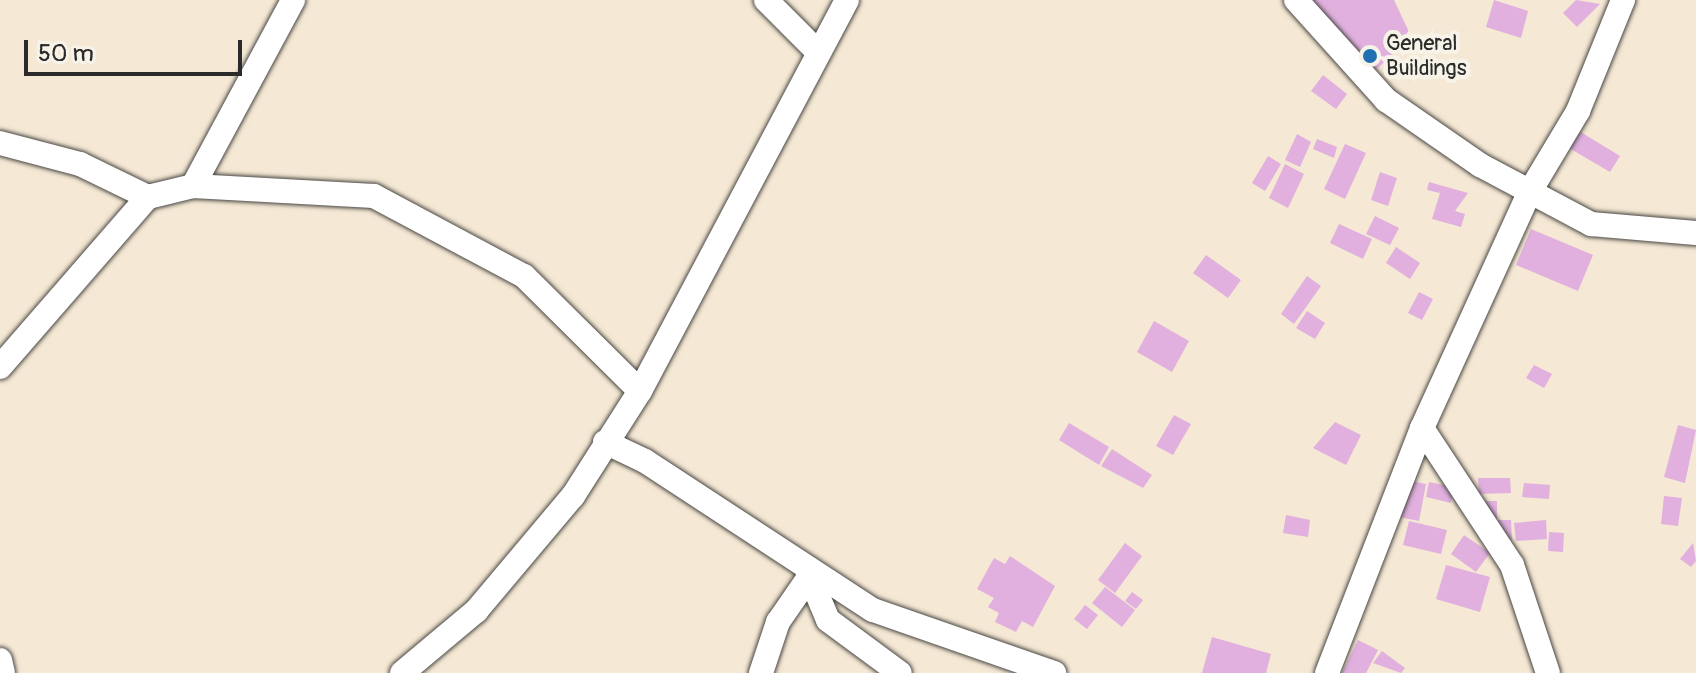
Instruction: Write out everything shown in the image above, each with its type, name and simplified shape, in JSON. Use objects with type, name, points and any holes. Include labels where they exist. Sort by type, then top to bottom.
[{"type":"street","points":[[193,186],[293,0]]},
{"type":"street","points":[[766,0],[817,51]]},
{"type":"street","points":[[402,673],[476,611],[532,550],[640,391],[817,51],[847,0]]},
{"type":"street","points":[[1296,0],[1386,100],[1529,193],[1610,229],[1696,233]]},
{"type":"street","points":[[1327,673],[1422,428],[1529,193],[1578,111],[1623,0]]},
{"type":"street","points":[[0,143],[80,164],[148,197]]},
{"type":"street","points":[[0,367],[148,197],[193,186],[374,196],[524,276],[640,391]]},
{"type":"street","points":[[1422,428],[1512,565],[1548,673]]},
{"type":"street","points":[[605,442],[645,461],[808,573],[923,632],[1054,673]]},
{"type":"street","points":[[761,673],[778,622],[808,573]]},
{"type":"street","points":[[808,573],[828,620],[900,673]]},
{"type":"street","points":[[0,660],[3,673]]},
{"type":"building","name":"General Buildings","points":[[1309,0],[1394,0],[1411,36],[1370,76]]},
{"type":"building","points":[[1494,0],[1528,11],[1521,38],[1486,27]]},
{"type":"building","points":[[1576,0],[1600,4],[1577,27],[1563,13]]},
{"type":"building","points":[[1323,75],[1347,94],[1336,109],[1311,91]]},
{"type":"building","points":[[1579,131],[1620,156],[1610,172],[1569,148]]},
{"type":"building","points":[[1297,134],[1311,142],[1300,167],[1285,160]]},
{"type":"building","points":[[1317,139],[1337,147],[1334,158],[1313,149]]},
{"type":"building","points":[[1345,144],[1366,153],[1345,199],[1324,189]]},
{"type":"building","points":[[1268,156],[1281,164],[1265,191],[1252,183]]},
{"type":"building","points":[[1285,164],[1304,174],[1288,208],[1269,198]]},
{"type":"building","points":[[1380,172],[1397,178],[1388,206],[1371,200]]},
{"type":"building","points":[[1429,182],[1468,193],[1455,211],[1465,214],[1461,227],[1432,219],[1440,193],[1427,190]]},
{"type":"building","points":[[1375,216],[1399,228],[1390,245],[1366,234]]},
{"type":"building","points":[[1339,224],[1372,239],[1363,259],[1330,243]]},
{"type":"building","points":[[1531,229],[1593,255],[1578,291],[1516,265]]},
{"type":"building","points":[[1396,247],[1420,263],[1410,279],[1386,263]]},
{"type":"building","points":[[1206,255],[1241,280],[1228,298],[1193,273]]},
{"type":"building","points":[[1307,276],[1321,286],[1294,324],[1281,314]]},
{"type":"building","points":[[1419,292],[1433,299],[1422,320],[1408,313]]},
{"type":"building","points":[[1307,311],[1325,323],[1315,339],[1296,328]]},
{"type":"building","points":[[1154,321],[1189,341],[1172,372],[1137,352]]},
{"type":"building","points":[[1534,365],[1552,374],[1544,388],[1526,378]]},
{"type":"building","points":[[1174,415],[1191,424],[1173,455],[1156,446]]},
{"type":"building","points":[[1335,422],[1361,435],[1346,465],[1313,448]]},
{"type":"building","points":[[1069,423],[1109,447],[1099,465],[1059,440]]},
{"type":"building","points":[[1678,425],[1696,430],[1685,483],[1664,477]]},
{"type":"building","points":[[1112,449],[1152,475],[1143,488],[1101,466]]},
{"type":"building","points":[[1478,478],[1510,478],[1511,493],[1479,494]]},
{"type":"building","points":[[1406,480],[1426,484],[1419,521],[1399,517]]},
{"type":"building","points":[[1429,482],[1454,487],[1451,503],[1426,497]]},
{"type":"building","points":[[1524,483],[1550,485],[1549,499],[1522,497]]},
{"type":"building","points":[[1664,496],[1682,498],[1678,526],[1661,524]]},
{"type":"building","points":[[1484,501],[1497,501],[1497,520],[1484,520]]},
{"type":"building","points":[[1286,515],[1310,520],[1308,537],[1283,533]]},
{"type":"building","points":[[1498,520],[1511,520],[1512,540],[1499,541]]},
{"type":"building","points":[[1546,520],[1547,539],[1516,541],[1514,523]]},
{"type":"building","points":[[1409,521],[1447,530],[1441,554],[1403,545]]},
{"type":"building","points":[[1549,532],[1564,533],[1563,552],[1548,551]]},
{"type":"building","points":[[1464,535],[1490,553],[1476,572],[1451,554]]},
{"type":"building","points":[[1125,543],[1142,556],[1115,593],[1098,580]]},
{"type":"building","points":[[1693,543],[1696,561],[1691,567],[1680,559]]},
{"type":"building","points":[[1010,556],[1055,586],[1033,627],[1022,621],[1016,632],[995,622],[999,613],[988,607],[994,598],[977,589],[994,558],[1005,564]]},
{"type":"building","points":[[1446,565],[1490,577],[1480,612],[1436,599]]},
{"type":"building","points":[[1105,587],[1135,610],[1122,627],[1092,603]]},
{"type":"building","points":[[1132,592],[1143,600],[1136,609],[1125,601]]},
{"type":"building","points":[[1085,605],[1098,615],[1087,629],[1074,619]]},
{"type":"building","points":[[1212,637],[1271,654],[1266,673],[1202,673]]},
{"type":"building","points":[[1358,640],[1378,650],[1366,673],[1342,673]]},
{"type":"building","points":[[1382,651],[1405,668],[1401,673],[1373,663]]},
{"type":"place","name":"General Buildings","points":[[1370,56]]}]
